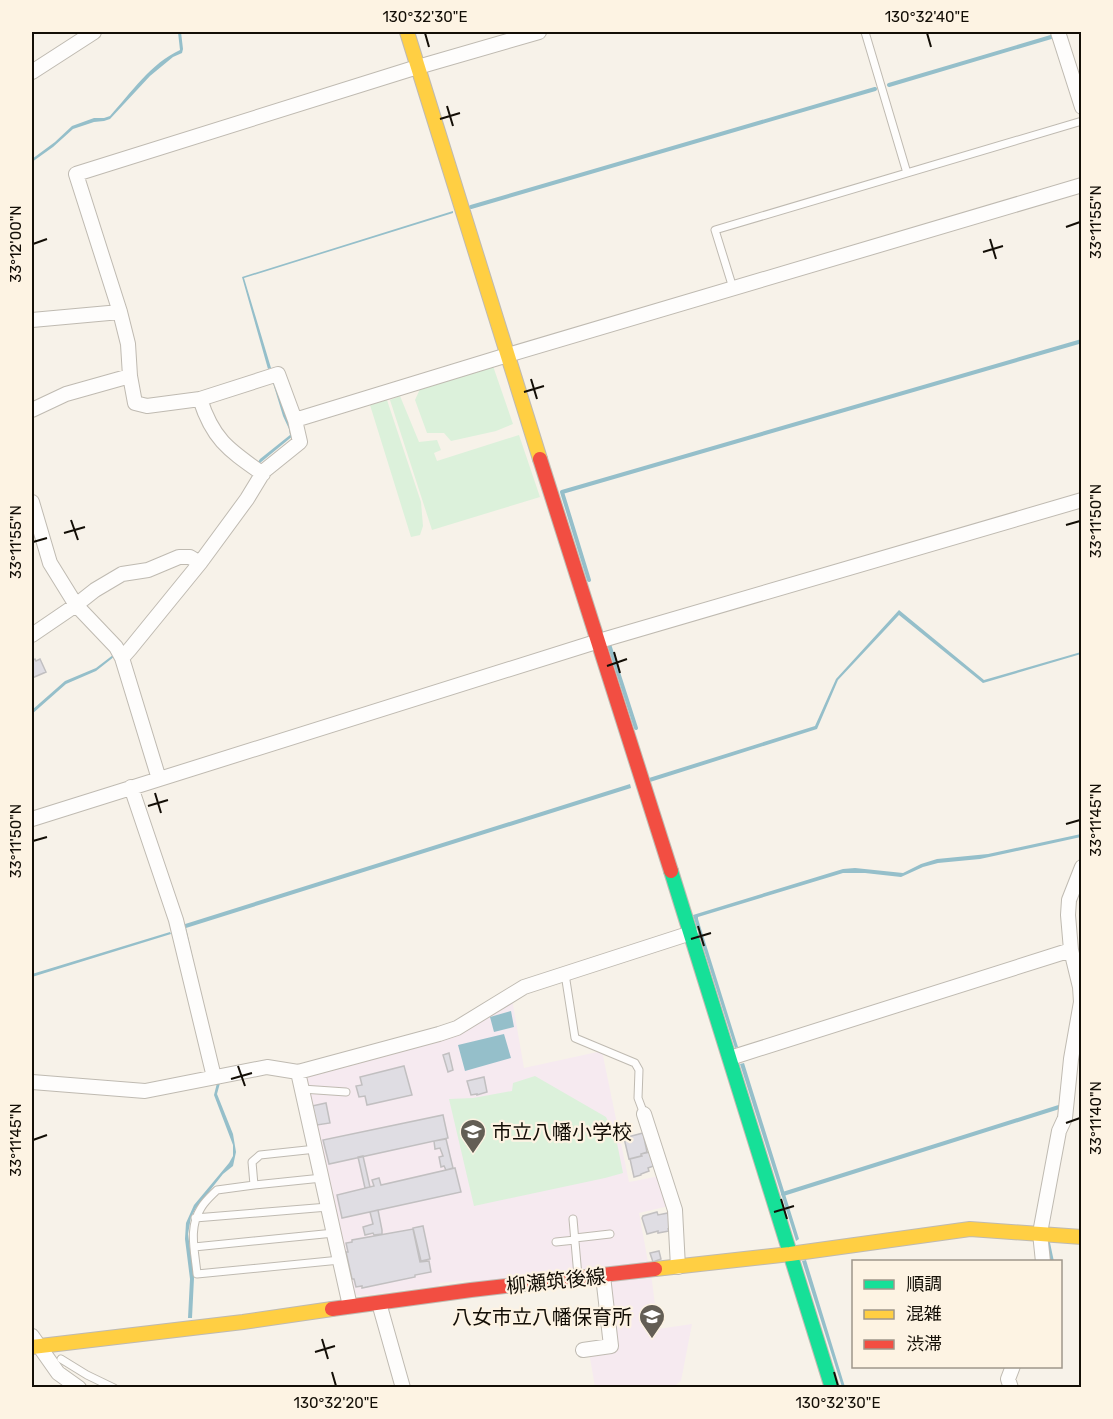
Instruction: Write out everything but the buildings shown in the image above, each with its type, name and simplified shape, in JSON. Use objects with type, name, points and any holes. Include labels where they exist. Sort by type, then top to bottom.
[{"type":"street","points":[[32,72],[94,32]]},
{"type":"street","points":[[406,32],[691,933],[832,1388]]},
{"type":"street","points":[[122,658],[200,563],[263,474],[300,442],[295,420],[278,374],[200,399],[147,406],[135,403],[128,344],[120,312],[76,174],[417,67],[539,32]]},
{"type":"street","points":[[1058,32],[1082,107]]},
{"type":"street","points":[[295,420],[1082,185]]},
{"type":"street","points":[[32,320],[120,312]]},
{"type":"street","points":[[32,410],[66,394],[130,376]]},
{"type":"street","points":[[200,399],[211,428],[229,450],[263,474]]},
{"type":"street","points":[[32,819],[599,641],[1082,500]]},
{"type":"street","points":[[32,502],[50,563],[76,606],[116,647],[122,658],[159,779]]},
{"type":"street","points":[[32,635],[76,606],[95,590],[123,574],[148,570],[179,557],[190,557],[200,563]]},
{"type":"street","points":[[132,787],[176,920],[214,1077]]},
{"type":"street","points":[[1043,1260],[1040,1233],[1059,1131],[1065,1118],[1080,1002],[1080,987],[1071,950],[1068,915],[1069,900],[1082,867]]},
{"type":"street","points":[[32,1083],[145,1091],[267,1067],[298,1072],[457,1028],[524,987],[691,933]]},
{"type":"street","points":[[730,1058],[1071,950]]},
{"type":"street","points":[[298,1072],[350,1306]]},
{"type":"street","points":[[644,1114],[675,1210],[678,1267]]},
{"type":"street","name":"柳瀬筑後線","points":[[34,1343],[243,1322],[379,1303],[452,1288],[579,1279],[790,1254],[970,1229],[1082,1237]]},
{"type":"street","points":[[583,1350],[612,1346],[603,1276]]},
{"type":"street","points":[[379,1303],[403,1388]]},
{"type":"street","points":[[34,1343],[58,1373],[80,1388]]},
{"type":"street","points":[[1011,1388],[1008,1379],[1012,1368]]},
{"type":"lane","points":[[865,32],[908,173]]},
{"type":"lane","points":[[733,288],[715,230],[1082,121]]},
{"type":"lane","points":[[565,973],[575,1038],[635,1063],[639,1070],[638,1098],[644,1114]]},
{"type":"lane","points":[[302,1089],[346,1092]]},
{"type":"lane","points":[[254,1185],[252,1162],[260,1155],[316,1149]]},
{"type":"lane","points":[[322,1178],[217,1190],[195,1218],[192,1232],[197,1274],[340,1260]]},
{"type":"lane","points":[[195,1218],[328,1207]]},
{"type":"lane","points":[[573,1220],[579,1279]]},
{"type":"lane","points":[[194,1247],[334,1233]]},
{"type":"lane","points":[[556,1242],[610,1234]]},
{"type":"lane","points":[[61,1359],[114,1388]]},
{"type":"shaded area","name":"市立八幡小学校","points":[[512,999],[524,1068],[602,1051],[629,1182],[660,1176],[669,1206],[639,1213],[648,1262],[471,1283],[470,1280],[440,1283],[438,1286],[358,1296],[352,1292],[305,1076],[435,1040]]},
{"type":"shaded area","name":"八女市立八幡保育所","points":[[651,1273],[658,1329],[692,1324],[681,1381],[673,1387],[595,1387],[589,1352],[615,1349],[608,1278]]},
{"type":"green space","points":[[493,366],[513,424],[496,431],[451,441],[444,433],[427,433],[415,400],[420,389]]},
{"type":"green space","points":[[400,396],[419,442],[437,440],[441,450],[434,453],[437,461],[519,435],[540,497],[432,530],[390,400]]},
{"type":"green space","points":[[387,400],[421,502],[423,526],[420,535],[411,537],[370,405]]},
{"type":"green space","points":[[535,1076],[606,1117],[616,1138],[623,1173],[474,1206],[449,1099],[473,1098],[512,1091],[513,1083]]},
{"type":"water","points":[[178,32],[181,32],[182,53],[173,57],[150,76],[110,119],[73,129],[32,162],[32,159],[72,126],[94,118],[110,116],[151,71],[180,50]]},
{"type":"water","points":[[453,211],[453,213],[244,278],[271,368],[268,369],[242,277]]},
{"type":"water","points":[[276,382],[294,435],[260,463],[258,462],[260,459],[290,435],[273,383]]},
{"type":"water","points":[[899,610],[984,680],[1081,652],[1081,654],[983,683],[899,615],[838,680],[817,729],[650,782],[649,778],[815,726],[836,679]]},
{"type":"water","points":[[113,655],[115,656],[96,671],[66,684],[32,714],[32,710],[65,681],[96,668]]},
{"type":"water","points":[[630,784],[631,788],[186,928],[194,963],[191,963],[182,925]]},
{"type":"water","points":[[1081,834],[1081,837],[980,859],[938,863],[901,877],[843,873],[698,917],[738,1047],[735,1048],[693,915],[843,869],[903,873],[937,859],[988,854]]},
{"type":"water","points":[[170,932],[171,934],[32,977],[32,974]]},
{"type":"water","points":[[511,1011],[514,1027],[494,1032],[490,1017]]},
{"type":"water","points":[[504,1034],[511,1058],[465,1071],[458,1045]]},
{"type":"water","points":[[744,1063],[799,1239],[796,1241],[740,1064]]},
{"type":"water","points":[[217,1083],[220,1083],[217,1094],[233,1134],[236,1152],[233,1166],[223,1174],[191,1217],[188,1234],[194,1278],[192,1318],[188,1318],[190,1279],[185,1239],[186,1223],[194,1205],[233,1156],[233,1145],[214,1095]]},
{"type":"water","points":[[806,1260],[845,1387],[842,1387],[802,1261]]},
{"type":"waterway","points":[[889,85],[1051,37]]},
{"type":"waterway","points":[[471,207],[875,89]]},
{"type":"waterway","points":[[589,580],[562,492],[1082,341]]},
{"type":"waterway","points":[[608,641],[636,728]]},
{"type":"waterway","points":[[783,1194],[1059,1107]]},
{"type":"waterway","points":[[1048,1243],[1052,1260]]},
{"type":"traffic: fast","points":[[671,871],[832,1388]]},
{"type":"traffic: slow","points":[[407,32],[540,459]]},
{"type":"traffic: slow","points":[[655,1269],[790,1254],[970,1229],[1082,1237]]},
{"type":"traffic: slow","points":[[32,1347],[332,1309]]},
{"type":"traffic: jam","points":[[540,459],[671,871]]},
{"type":"traffic: jam","points":[[332,1309],[655,1269]]},
{"type":"place","name":"市立八幡小学校","points":[[473,1155]]},
{"type":"place","name":"八女市立八幡保育所","points":[[652,1340]]}]
